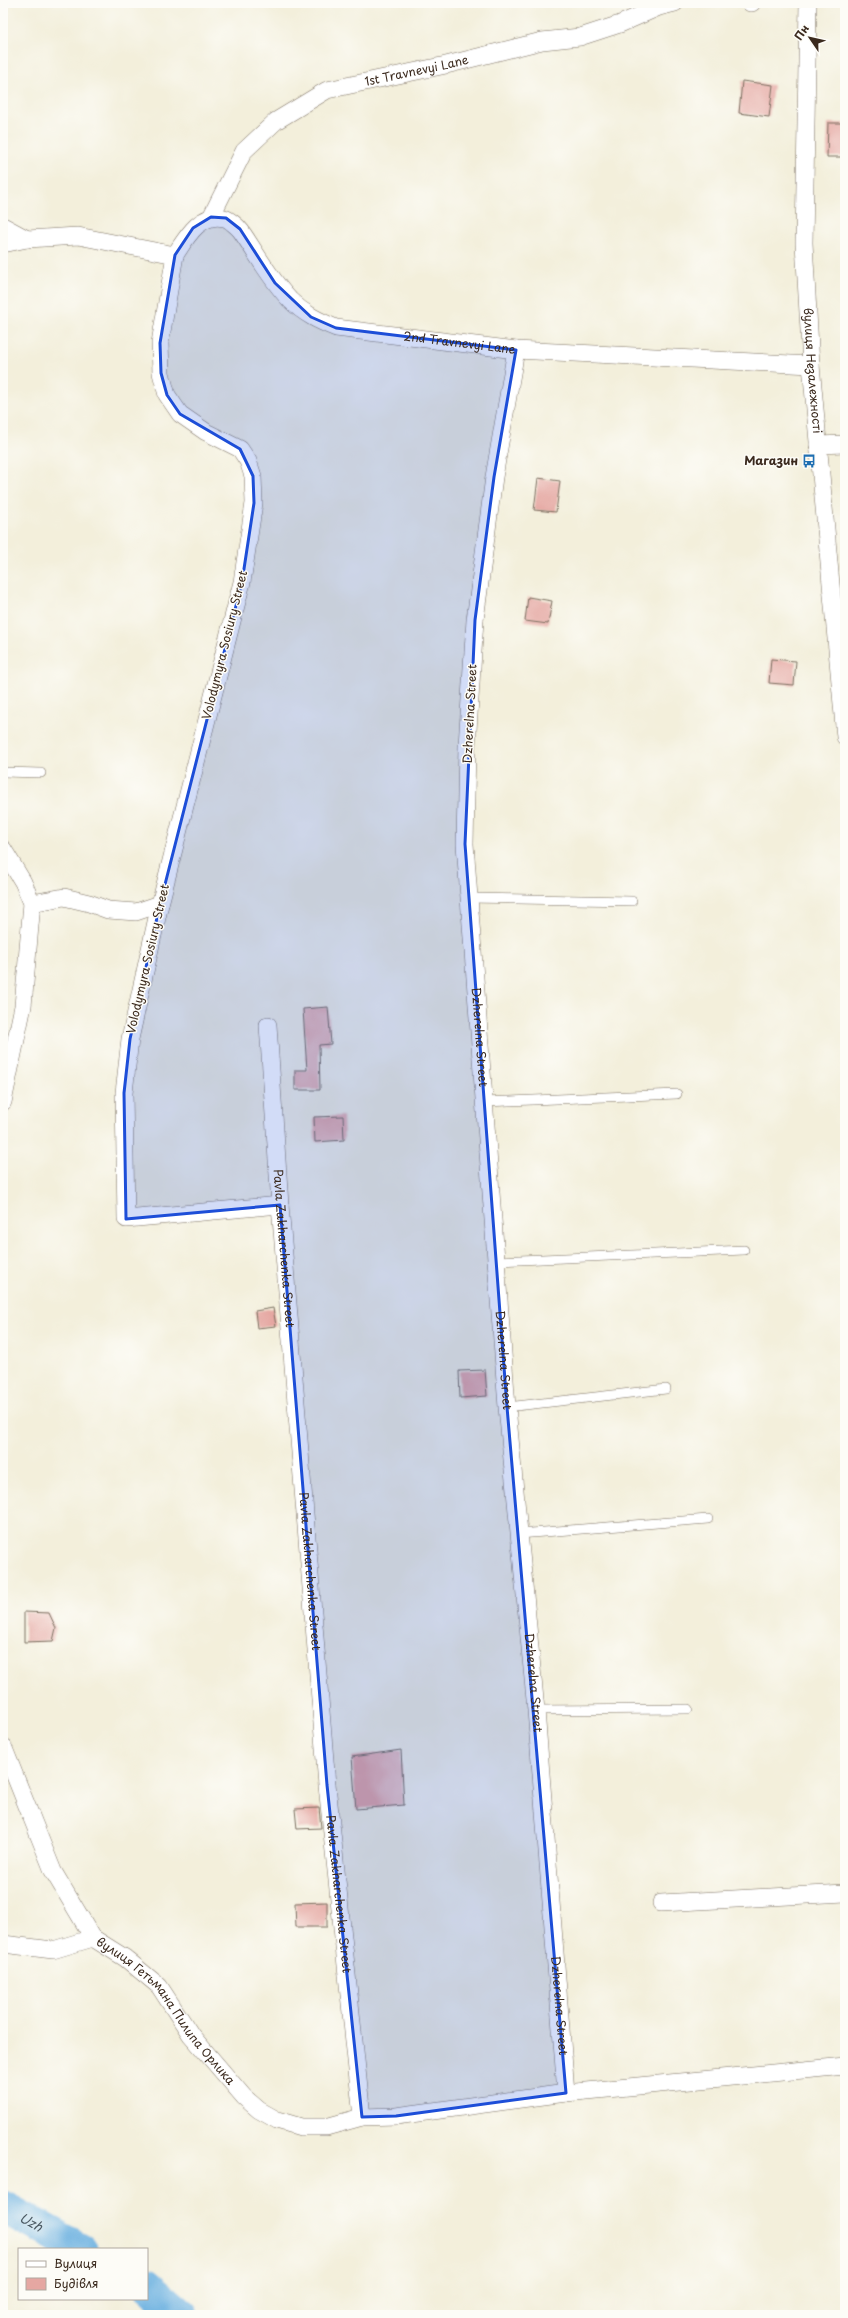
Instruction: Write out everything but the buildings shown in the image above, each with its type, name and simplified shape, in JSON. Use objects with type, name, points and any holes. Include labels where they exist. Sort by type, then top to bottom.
[{"type":"street","name":"1st Travnevyi Lane","points":[[211,217],[244,151],[276,121],[327,90],[446,65],[542,41],[580,37],[620,24],[659,7],[675,3]]},
{"type":"street","name":"вулиця Незалежності","points":[[808,3],[804,244],[811,364],[845,737]]},
{"type":"street","points":[[3,244],[27,239],[78,236],[175,255],[192,228],[211,217]]},
{"type":"street","name":"2nd Travnevyi Lane","points":[[211,217],[226,218],[240,229],[275,283],[291,301],[311,317],[336,328],[516,350],[811,364]]},
{"type":"street","points":[[3,226],[27,239]]},
{"type":"street","name":"Volodymyra Sosiury Street","points":[[175,255],[160,343],[161,373],[167,395],[180,414],[206,432],[240,449],[248,461],[253,476],[254,503],[242,582],[160,904],[130,1039],[124,1093],[126,1219],[280,1205]]},
{"type":"street","name":"Dzherelna Street","points":[[516,350],[494,477],[475,620],[467,746],[465,844],[496,1261],[519,1534],[536,1710],[566,2093]]},
{"type":"street","points":[[818,445],[845,444]]},
{"type":"street","points":[[3,850],[23,882],[32,903],[23,1006],[9,1039],[3,1102]]},
{"type":"street","points":[[32,903],[64,897],[108,910],[136,912],[160,904]]},
{"type":"street","name":"Pavla Zakharchenka Street","points":[[268,1025],[280,1205],[327,1785],[362,2117]]},
{"type":"street","name":"вулиця Гетьмана Пилипа Орлика","points":[[3,1746],[53,1871],[93,1938],[125,1958],[159,1986],[191,2035],[244,2097],[259,2110],[277,2120],[300,2126],[326,2127],[362,2117],[396,2116],[566,2093]]},
{"type":"street","points":[[661,1903],[845,1893]]},
{"type":"street","points":[[3,1944],[53,1950],[93,1938]]},
{"type":"street","points":[[566,2093],[845,2066]]},
{"type":"lane","points":[[3,772],[41,773]]},
{"type":"lane","points":[[469,898],[632,901]]},
{"type":"lane","points":[[484,1102],[678,1094]]},
{"type":"lane","points":[[496,1261],[744,1250]]},
{"type":"lane","points":[[508,1407],[666,1389]]},
{"type":"lane","points":[[519,1534],[708,1519]]},
{"type":"lane","points":[[536,1710],[688,1709]]},
{"type":"highlighted area","points":[[211,217],[226,218],[240,229],[275,283],[311,317],[336,328],[516,350],[494,477],[475,620],[465,844],[507,1407],[566,2093],[396,2116],[362,2117],[327,1785],[280,1205],[126,1219],[124,1093],[130,1039],[160,904],[242,582],[254,503],[253,476],[240,449],[180,414],[167,395],[161,373],[160,343],[175,255],[193,228]]},
{"type":"waterway","name":"Uzh","points":[[3,2207],[79,2248]]},
{"type":"waterway","name":"Uzh","points":[[148,2286],[182,2315]]},
{"type":"place","name":"Магазин","points":[[809,461]]}]
